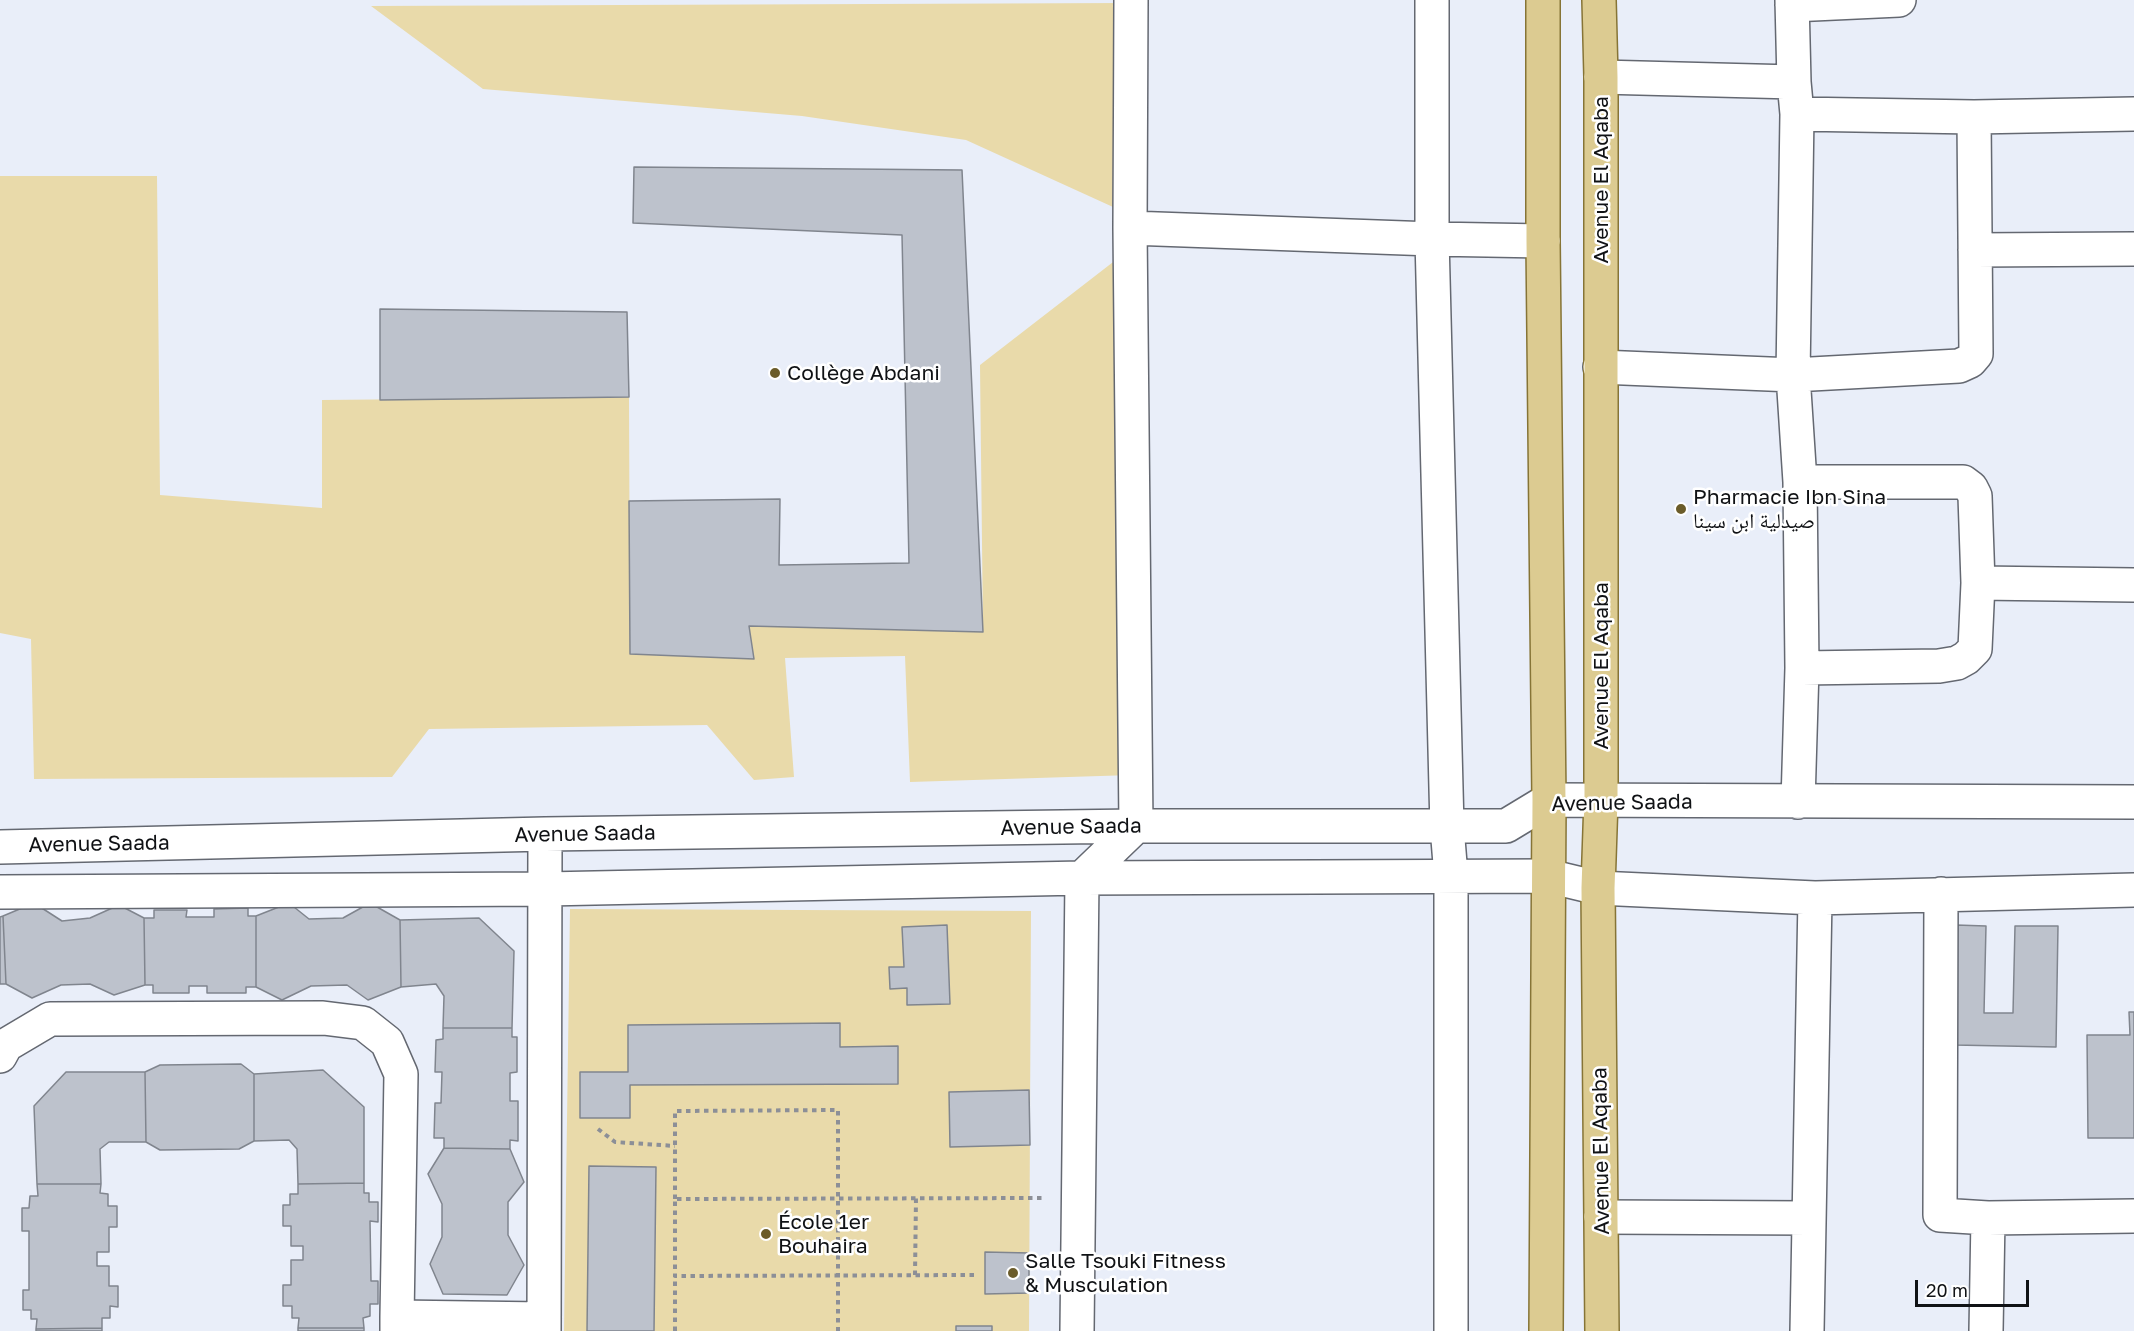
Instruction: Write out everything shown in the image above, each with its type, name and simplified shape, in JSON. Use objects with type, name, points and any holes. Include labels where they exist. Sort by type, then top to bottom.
[{"type":"main road","points":[[1544,0],[1543,241],[1549,800],[1546,1331]]},
{"type":"main road","name":"Avenue El Aqaba","points":[[1599,0],[1601,77],[1601,800],[1598,888],[1602,1331]]},
{"type":"street","points":[[1077,1331],[1082,878],[1136,826],[1130,228],[1131,0]]},
{"type":"street","points":[[1432,0],[1432,239],[1447,827],[1451,876],[1451,1331]]},
{"type":"street","points":[[1797,802],[1802,668],[1800,482],[1793,375],[1797,114],[1792,2],[1899,0]]},
{"type":"street","points":[[1601,77],[1794,82]]},
{"type":"street","points":[[1797,114],[1974,117],[2134,114]]},
{"type":"street","points":[[1600,367],[1793,375],[1959,366],[1970,362],[1976,354],[1974,117]]},
{"type":"street","points":[[1130,228],[1543,241]]},
{"type":"street","points":[[1975,250],[2134,249]]},
{"type":"street","points":[[1800,482],[1963,482],[1971,488],[1975,496],[1978,583],[1975,649],[1957,663],[1939,666],[1802,668]]},
{"type":"street","points":[[1978,583],[2134,585]]},
{"type":"street","name":"Avenue Saada","points":[[0,846],[545,834],[1136,826],[1506,826],[1549,800],[2134,802]]},
{"type":"street","points":[[0,1056],[6,1045],[50,1019],[323,1018],[363,1023],[387,1042],[401,1074],[397,1324],[544,1325],[545,834]]},
{"type":"street","points":[[0,892],[546,889],[1082,878],[1451,876],[1548,876],[1598,888],[1815,898],[2134,890]]},
{"type":"street","points":[[1941,894],[1940,1215],[1988,1218],[2134,1216]]},
{"type":"street","points":[[1807,1331],[1815,898]]},
{"type":"street","points":[[1601,1217],[1809,1218]]},
{"type":"street","points":[[1986,1331],[1988,1218]]},
{"type":"path","points":[[675,1331],[675,1111],[838,1110],[838,1331]]},
{"type":"path","points":[[598,1129],[615,1142],[675,1146]]},
{"type":"path","points":[[915,1275],[916,1198]]},
{"type":"path","points":[[675,1199],[1079,1198]]},
{"type":"path","points":[[675,1276],[974,1275]]},
{"type":"shaded area","points":[[1124,3],[1124,212],[966,140],[802,116],[483,89],[371,6]]},
{"type":"shaded area","points":[[0,176],[157,176],[160,495],[322,508],[322,400],[629,397],[630,654],[754,659],[749,626],[983,632],[980,365],[1117,259],[1132,775],[910,782],[905,656],[785,658],[794,777],[754,780],[707,725],[429,729],[392,777],[34,779],[31,639],[0,633]]},
{"type":"shaded area","points":[[570,909],[1031,911],[1029,1331],[564,1331]]},
{"type":"building","points":[[634,167],[962,170],[983,632],[749,626],[754,659],[630,654],[629,501],[780,499],[779,565],[909,563],[902,235],[633,223]]},
{"type":"building","points":[[380,309],[627,312],[629,397],[380,400]]},
{"type":"building","points":[[34,903],[62,921],[90,918],[119,905],[144,918],[145,985],[114,995],[90,984],[61,985],[32,998],[6,984],[3,916]]},
{"type":"building","points":[[289,903],[309,919],[343,918],[370,903],[400,920],[401,987],[368,1000],[347,985],[311,986],[282,1000],[256,987],[256,916]]},
{"type":"building","points":[[248,908],[248,916],[256,916],[256,987],[246,987],[246,993],[207,993],[207,986],[189,986],[189,993],[153,993],[153,985],[145,985],[144,918],[154,918],[154,910],[187,910],[186,917],[214,917],[214,909]]},
{"type":"building","points":[[3,916],[6,984],[0,984],[0,917]]},
{"type":"building","points":[[479,918],[514,951],[512,1028],[443,1028],[444,996],[436,984],[401,987],[400,920]]},
{"type":"building","points":[[947,925],[950,1004],[907,1005],[907,988],[890,989],[889,967],[904,967],[902,927]]},
{"type":"building","points":[[1956,925],[1986,926],[1984,1013],[2013,1013],[2015,926],[2058,926],[2056,1047],[1954,1045]]},
{"type":"building","points":[[2129,1012],[2134,1012],[2134,1138],[2088,1138],[2087,1035],[2130,1035]]},
{"type":"building","points":[[840,1023],[840,1047],[898,1046],[898,1084],[630,1085],[630,1118],[580,1118],[580,1072],[628,1072],[628,1025]]},
{"type":"building","points":[[443,1028],[512,1028],[512,1037],[517,1037],[517,1072],[510,1073],[510,1101],[518,1101],[518,1141],[510,1140],[510,1149],[444,1148],[444,1138],[434,1138],[435,1103],[441,1103],[442,1072],[435,1072],[436,1040],[443,1039]]},
{"type":"building","points":[[241,1064],[254,1074],[254,1141],[239,1149],[160,1150],[146,1142],[145,1072],[160,1065]]},
{"type":"building","points":[[323,1070],[364,1107],[364,1183],[298,1184],[297,1149],[289,1140],[254,1141],[254,1074]]},
{"type":"building","points":[[66,1072],[145,1072],[146,1142],[109,1142],[100,1149],[101,1184],[37,1184],[34,1106]]},
{"type":"building","points":[[1029,1090],[1030,1145],[950,1147],[949,1092]]},
{"type":"building","points":[[444,1148],[510,1149],[524,1182],[508,1202],[508,1235],[524,1265],[507,1295],[443,1294],[430,1264],[442,1237],[442,1204],[428,1174]]},
{"type":"building","points":[[589,1166],[656,1167],[654,1331],[587,1331]]},
{"type":"building","points":[[364,1183],[364,1193],[369,1193],[369,1202],[378,1202],[378,1222],[370,1221],[371,1281],[378,1281],[378,1304],[370,1304],[370,1316],[363,1318],[364,1328],[298,1328],[299,1318],[292,1318],[292,1306],[283,1306],[283,1285],[291,1285],[291,1260],[303,1260],[303,1246],[291,1246],[291,1226],[283,1226],[283,1205],[290,1205],[290,1194],[298,1194],[298,1184]]},
{"type":"building","points":[[37,1184],[101,1184],[100,1193],[108,1194],[108,1206],[117,1206],[117,1227],[109,1227],[109,1252],[97,1252],[97,1266],[109,1266],[109,1286],[118,1286],[118,1307],[110,1306],[110,1318],[102,1318],[102,1328],[36,1329],[37,1319],[31,1319],[31,1310],[23,1310],[23,1290],[29,1290],[29,1231],[22,1231],[22,1208],[29,1208],[30,1196],[38,1196]]},
{"type":"building","points":[[985,1252],[1029,1253],[1029,1293],[985,1294]]},
{"type":"building","points":[[956,1326],[992,1326],[992,1331],[956,1331]]},
{"type":"building","points":[[102,1328],[102,1331],[36,1331],[36,1329]]},
{"type":"building","points":[[298,1328],[364,1328],[364,1331],[298,1331]]},
{"type":"place","name":"Collège Abdani","points":[[775,373]]},
{"type":"place","name":"Pharmacie Ibn Sina صيدلية ابن سينا","points":[[1681,509]]},
{"type":"place","name":"École 1er Bouhaira","points":[[766,1234]]},
{"type":"place","name":"Salle Tsouki Fitness & Musculation","points":[[1013,1273]]}]
